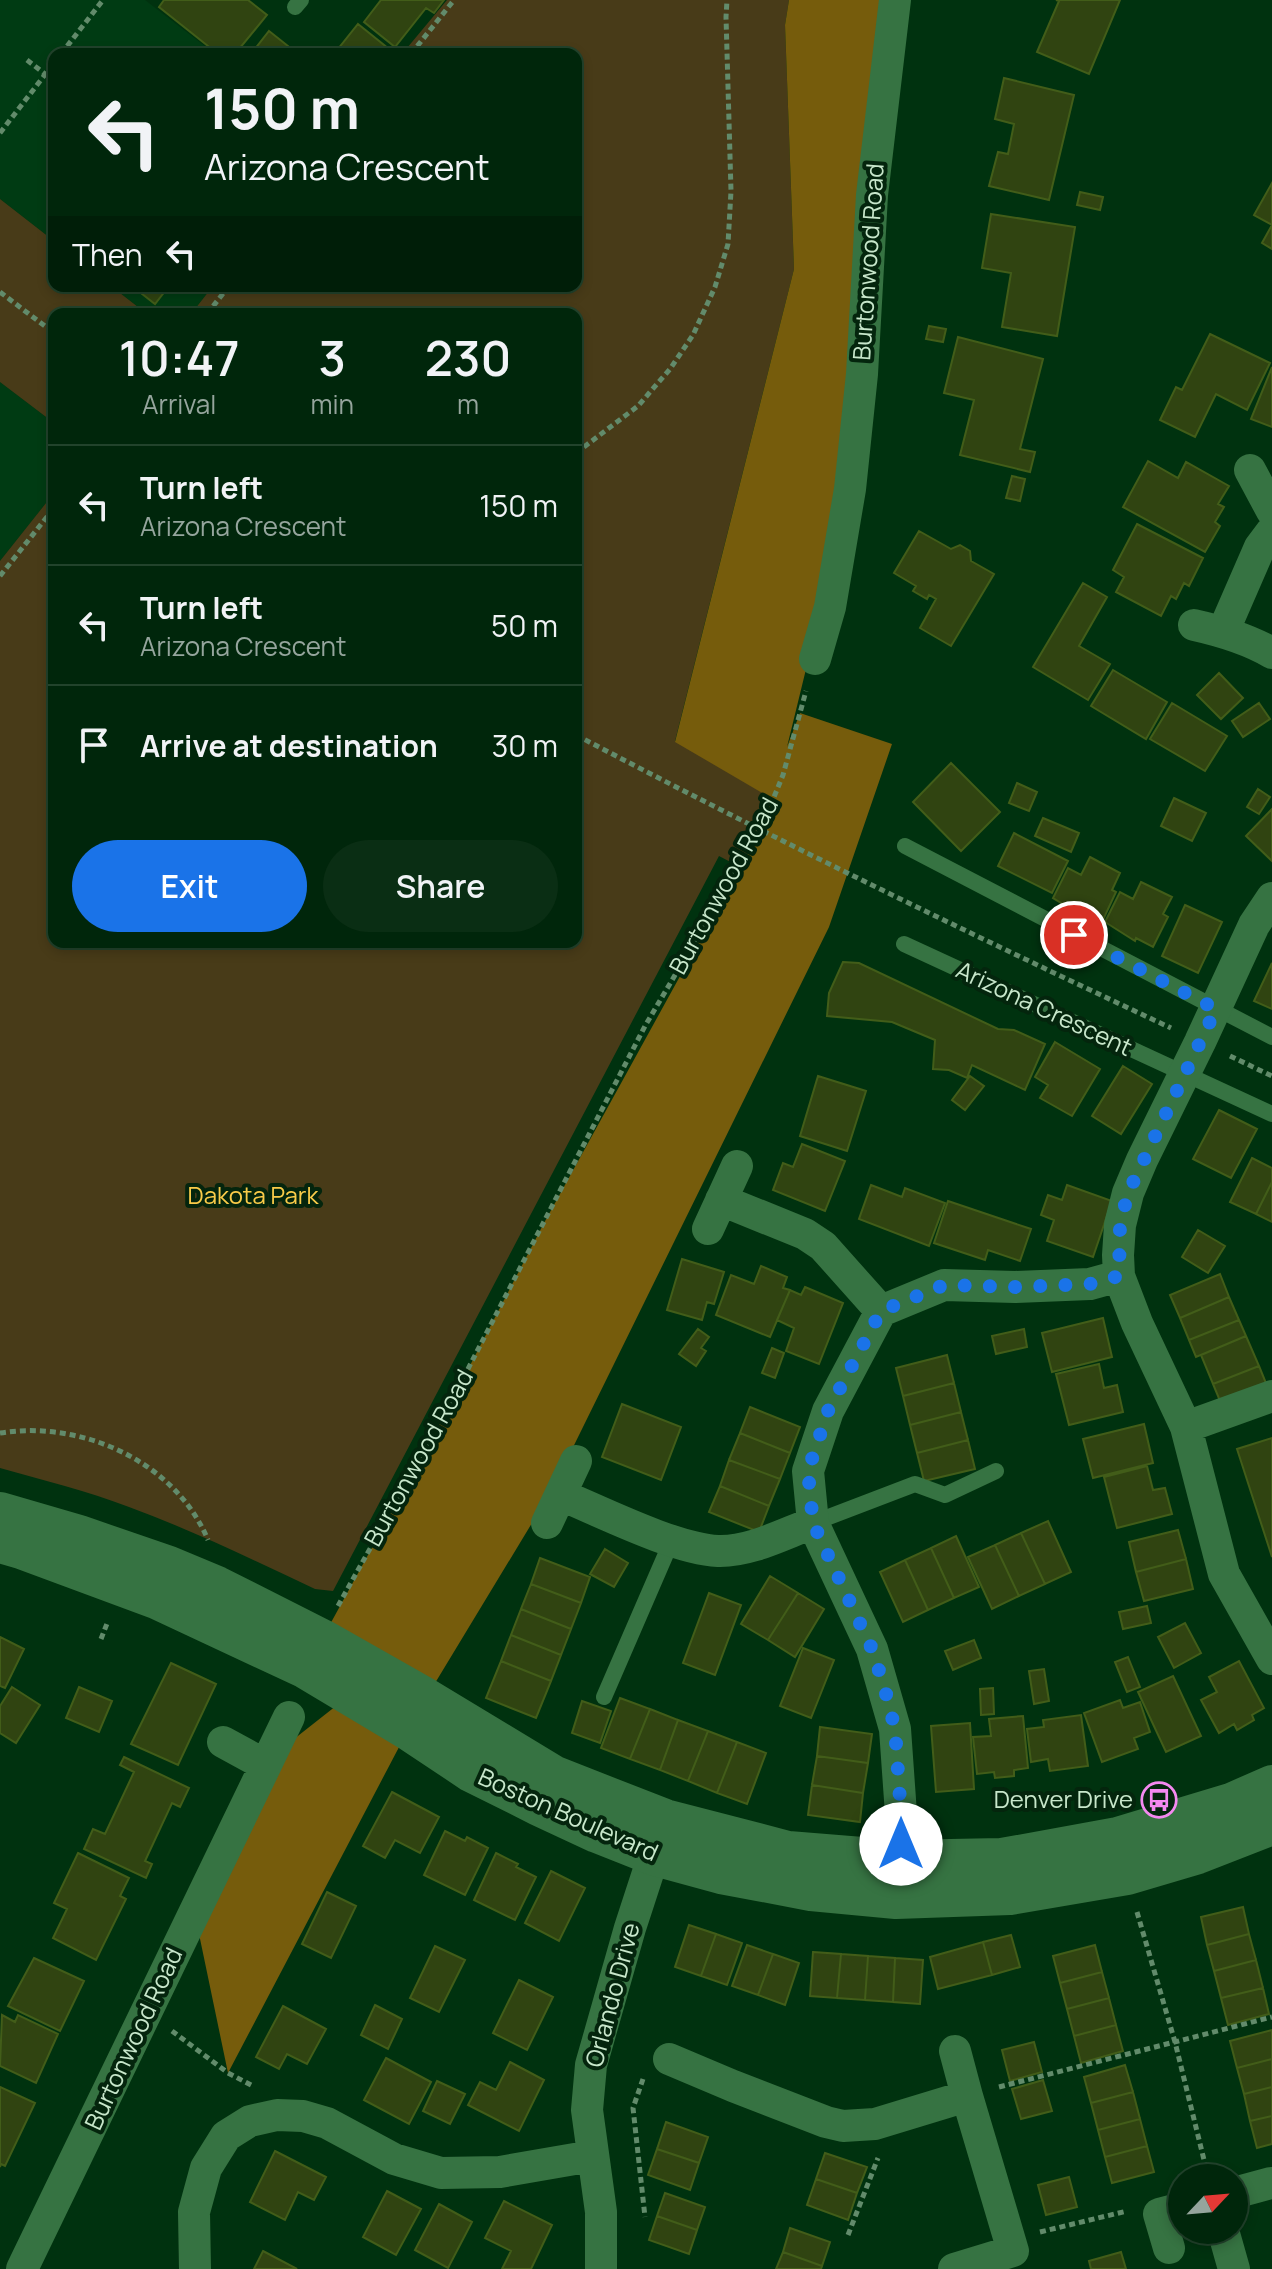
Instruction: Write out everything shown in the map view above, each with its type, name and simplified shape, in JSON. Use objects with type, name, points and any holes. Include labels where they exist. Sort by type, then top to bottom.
[{"type":"street","name":"Burtonwood Road","points":[[815,659],[830,607],[850,489],[862,374],[872,195],[895,0]]},
{"type":"street","points":[[1250,470],[1272,511]]},
{"type":"street","points":[[1272,531],[1208,628],[1257,644],[1272,653]]},
{"type":"street","points":[[1272,898],[1254,925],[1128,1193],[1120,1225],[1119,1276],[1137,1323],[1186,1427],[1224,1574],[1272,1659]]},
{"type":"street","points":[[708,1229],[737,1166]]},
{"type":"street","points":[[721,1200],[805,1234],[823,1246],[881,1311]]},
{"type":"street","points":[[898,1879],[902,1828],[895,1729],[872,1649],[813,1523],[808,1471],[828,1411],[881,1311],[944,1285],[1015,1287],[1090,1284],[1119,1276]]},
{"type":"street","points":[[1186,1427],[1272,1396]]},
{"type":"street","points":[[576,1461],[554,1509],[719,1551],[755,1544],[813,1523]]},
{"type":"street","name":"Boston Boulevard","points":[[0,1512],[94,1540],[217,1586],[322,1639],[426,1698],[721,1874],[797,1888],[898,1879],[1118,1837],[1219,1807],[1272,1785]]},
{"type":"street","name":"Boston Boulevard","points":[[0,1543],[156,1599],[306,1669],[471,1772],[597,1833],[660,1838]]},
{"type":"street","name":"Burtonwood Road","points":[[22,2269],[289,1717]]},
{"type":"street","points":[[223,1742],[265,1765]]},
{"type":"street","name":"Boston Boulevard","points":[[898,1879],[1010,1895],[1127,1875],[1198,1854],[1272,1825]]},
{"type":"street","name":"Orlando Drive","points":[[601,2269],[601,2212],[587,2110],[591,2065],[660,1838]]},
{"type":"street","points":[[954,2269],[1013,2251],[955,2051]]},
{"type":"street","points":[[657,2067],[826,2122],[859,2126],[967,2096]]},
{"type":"street","points":[[195,2269],[194,2212],[206,2168],[226,2136],[250,2121],[277,2115],[303,2116],[327,2123],[394,2159],[441,2173],[500,2172],[592,2156]]},
{"type":"street","points":[[1248,2190],[1272,2184]]},
{"type":"street","points":[[1169,2244],[1169,2248]]},
{"type":"street","points":[[1227,2244],[1234,2269]]},
{"type":"lane","points":[[905,846],[1272,1037]]},
{"type":"lane","name":"Arizona Crescent","points":[[904,944],[1272,1114]]},
{"type":"lane","points":[[813,1523],[915,1484],[945,1495],[996,1471]]},
{"type":"lane","points":[[604,1697],[672,1540]]},
{"type":"path","points":[[66,48],[103,0]]},
{"type":"path","points":[[416,48],[454,0]]},
{"type":"path","points":[[582,448],[638,406],[670,369],[693,335],[715,287],[728,244],[731,191],[727,0]]},
{"type":"path","points":[[27,60],[46,74]]},
{"type":"path","points":[[0,133],[48,71]]},
{"type":"path","points":[[0,292],[48,328]]},
{"type":"path","points":[[212,308],[224,292]]},
{"type":"path","points":[[0,576],[48,516]]},
{"type":"path","name":"Burtonwood Road","points":[[339,1605],[438,1427],[645,1026],[760,831],[783,775],[815,659]]},
{"type":"path","points":[[582,738],[906,904],[1182,1034]]},
{"type":"path","points":[[1217,1050],[1272,1076]]},
{"type":"path","points":[[0,1433],[44,1430],[95,1440],[120,1450],[162,1479],[184,1502],[202,1526],[210,1546]]},
{"type":"path","points":[[101,1639],[111,1613]]},
{"type":"path","points":[[1134,1903],[1175,2042],[1206,2164]]},
{"type":"path","points":[[148,2013],[228,2073],[271,2095],[277,2115]]},
{"type":"path","points":[[967,2096],[1272,2017]]},
{"type":"path","points":[[645,2217],[633,2108],[657,2067]]},
{"type":"path","points":[[848,2235],[893,2118]]},
{"type":"path","points":[[1010,2239],[1136,2209],[1168,2211]]},
{"type":"shaded area","points":[[0,0],[145,0],[207,48],[48,48],[48,236],[0,199]]},
{"type":"shaded area","points":[[789,0],[901,0],[850,489],[787,747],[800,713],[892,744],[829,927],[552,1490],[426,1698],[322,1639],[438,1427],[544,1223],[760,831],[771,798],[675,742],[794,269],[785,25]]},
{"type":"shaded area","points":[[119,292],[208,292],[196,308],[139,308]]},
{"type":"shaded area","points":[[0,382],[48,418],[48,501],[0,561]]},
{"type":"shaded area","points":[[341,1702],[408,1730],[228,2073],[194,1910],[294,1739]]},
{"type":"green space","name":"Dakota Park","points":[[447,0],[789,0],[785,25],[794,269],[675,741],[774,799],[740,867],[719,856],[333,1591],[315,1589],[199,1535],[129,1507],[0,1468],[0,561],[48,501],[48,948],[582,948],[582,308],[196,308],[208,292],[582,292],[582,48],[407,48]]},
{"type":"green space","points":[[0,199],[48,236],[48,292],[119,292],[139,308],[48,308],[48,418],[0,382]]},
{"type":"building","points":[[164,0],[248,0],[267,15],[240,48],[210,48],[159,7]]},
{"type":"building","points":[[381,0],[444,0],[434,13],[426,8],[395,47],[364,22]]},
{"type":"building","points":[[1056,0],[1120,0],[1089,74],[1037,52],[1059,1]]},
{"type":"building","points":[[358,24],[388,48],[339,48]]},
{"type":"building","points":[[269,31],[290,48],[256,48]]},
{"type":"building","points":[[1004,78],[1074,95],[1049,200],[989,186],[998,152],[1008,154],[1014,124],[995,119]]},
{"type":"building","points":[[1272,183],[1272,225],[1254,215]]},
{"type":"building","points":[[1080,192],[1103,197],[1100,210],[1077,205]]},
{"type":"building","points":[[991,214],[1075,227],[1057,336],[1002,327],[1011,273],[982,268]]},
{"type":"building","points":[[1272,225],[1272,249],[1262,243]]},
{"type":"building","points":[[140,292],[164,292],[155,304]]},
{"type":"building","points":[[929,326],[946,329],[943,342],[926,339]]},
{"type":"building","points":[[1210,334],[1270,363],[1247,410],[1216,394],[1195,437],[1160,420],[1176,387],[1182,390]]},
{"type":"building","points":[[958,337],[1043,359],[1020,449],[1035,452],[1030,472],[960,455],[974,400],[944,393]]},
{"type":"building","points":[[1272,367],[1272,427],[1251,419]]},
{"type":"building","points":[[1148,461],[1178,478],[1186,462],[1229,486],[1218,504],[1224,507],[1215,522],[1220,526],[1205,552],[1123,507]]},
{"type":"building","points":[[1012,476],[1025,479],[1020,501],[1006,498]]},
{"type":"building","points":[[1137,524],[1203,558],[1189,586],[1184,583],[1176,599],[1171,596],[1161,616],[1116,592],[1124,577],[1113,570]]},
{"type":"building","points":[[919,531],[951,549],[960,545],[970,551],[971,561],[994,574],[951,646],[920,628],[936,599],[929,595],[927,599],[913,591],[916,586],[894,573]]},
{"type":"building","points":[[1083,583],[1107,597],[1079,646],[1110,664],[1088,700],[1033,667]]},
{"type":"building","points":[[1113,670],[1167,702],[1146,739],[1091,706]]},
{"type":"building","points":[[1219,673],[1243,698],[1221,719],[1197,695]]},
{"type":"building","points":[[1172,703],[1227,736],[1205,771],[1150,739]]},
{"type":"building","points":[[1259,703],[1270,719],[1243,737],[1232,721]]},
{"type":"building","points":[[951,763],[1000,812],[961,851],[913,802]]},
{"type":"building","points":[[1017,783],[1037,792],[1029,811],[1009,803]]},
{"type":"building","points":[[1258,789],[1270,797],[1259,814],[1247,807]]},
{"type":"building","points":[[1174,798],[1206,813],[1192,841],[1161,826]]},
{"type":"building","points":[[1272,809],[1272,861],[1246,836]]},
{"type":"building","points":[[1043,818],[1079,833],[1071,852],[1035,836]]},
{"type":"building","points":[[1014,833],[1068,861],[1052,893],[998,866]]},
{"type":"building","points":[[1090,857],[1120,873],[1112,890],[1116,892],[1102,922],[1085,914],[1083,916],[1053,898],[1068,868],[1081,875]]},
{"type":"building","points":[[1141,882],[1172,897],[1163,914],[1168,917],[1153,947],[1136,938],[1135,941],[1105,922],[1120,892],[1133,899]]},
{"type":"building","points":[[1185,905],[1222,922],[1198,973],[1162,956]]},
{"type":"building","points":[[843,962],[859,963],[998,1029],[1014,1030],[1045,1044],[1025,1090],[972,1065],[967,1078],[949,1070],[933,1069],[935,1040],[892,1022],[827,1016],[829,993]]},
{"type":"building","points":[[1272,963],[1272,1009],[1254,1001]]},
{"type":"building","points":[[1055,1042],[1100,1069],[1072,1116],[1040,1098],[1048,1085],[1035,1077]]},
{"type":"building","points":[[1123,1066],[1152,1084],[1121,1134],[1092,1116]]},
{"type":"building","points":[[818,1076],[866,1091],[847,1151],[800,1136]]},
{"type":"building","points":[[970,1076],[984,1086],[965,1110],[952,1100]]},
{"type":"building","points":[[1219,1110],[1257,1129],[1231,1178],[1193,1159]]},
{"type":"building","points":[[802,1144],[845,1161],[825,1211],[773,1190],[783,1163],[793,1167]]},
{"type":"building","points":[[1252,1158],[1272,1168],[1272,1182],[1256,1214],[1230,1202]]},
{"type":"building","points":[[1272,1182],[1272,1222],[1256,1214]]},
{"type":"building","points":[[871,1185],[902,1197],[905,1188],[945,1203],[929,1246],[859,1219]]},
{"type":"building","points":[[1067,1185],[1112,1201],[1093,1257],[1047,1241],[1054,1220],[1041,1215],[1048,1195],[1062,1200]]},
{"type":"building","points":[[948,1201],[1031,1229],[1020,1261],[988,1250],[985,1260],[934,1243]]},
{"type":"building","points":[[1198,1230],[1225,1246],[1208,1273],[1182,1257]]},
{"type":"building","points":[[682,1259],[724,1272],[714,1304],[707,1302],[702,1320],[667,1310]]},
{"type":"building","points":[[761,1266],[787,1277],[783,1288],[790,1290],[770,1337],[716,1315],[731,1275],[754,1284]]},
{"type":"building","points":[[1220,1274],[1229,1297],[1180,1318],[1170,1295]]},
{"type":"building","points":[[805,1287],[843,1303],[819,1364],[786,1351],[794,1328],[777,1320],[790,1290],[801,1295]]},
{"type":"building","points":[[1229,1297],[1239,1320],[1189,1340],[1180,1318]]},
{"type":"building","points":[[1103,1318],[1112,1357],[1052,1372],[1042,1333]]},
{"type":"building","points":[[1239,1320],[1246,1336],[1196,1357],[1189,1340]]},
{"type":"building","points":[[698,1329],[709,1337],[701,1348],[706,1351],[696,1366],[679,1354]]},
{"type":"building","points":[[1024,1329],[1027,1347],[996,1354],[992,1336]]},
{"type":"building","points":[[1246,1336],[1259,1366],[1213,1384],[1201,1355]]},
{"type":"building","points":[[772,1348],[784,1353],[775,1378],[762,1373]]},
{"type":"building","points":[[947,1355],[954,1383],[903,1396],[896,1368]]},
{"type":"building","points":[[1099,1364],[1104,1388],[1117,1385],[1123,1412],[1069,1425],[1056,1374]]},
{"type":"building","points":[[1259,1366],[1270,1393],[1225,1413],[1213,1384]]},
{"type":"building","points":[[954,1383],[961,1412],[910,1425],[903,1396]]},
{"type":"building","points":[[622,1404],[681,1427],[661,1480],[602,1457]]},
{"type":"building","points":[[750,1407],[800,1427],[790,1453],[740,1433]]},
{"type":"building","points":[[961,1412],[968,1440],[917,1453],[910,1425]]},
{"type":"building","points":[[1144,1424],[1153,1463],[1093,1478],[1083,1439]]},
{"type":"building","points":[[740,1433],[790,1453],[780,1479],[729,1460]]},
{"type":"building","points":[[1272,1438],[1272,1557],[1237,1449]]},
{"type":"building","points":[[968,1440],[975,1469],[924,1481],[917,1453]]},
{"type":"building","points":[[729,1460],[780,1479],[769,1506],[720,1486]]},
{"type":"building","points":[[1147,1466],[1153,1490],[1165,1488],[1172,1514],[1117,1528],[1104,1477]]},
{"type":"building","points":[[720,1486],[769,1506],[759,1532],[709,1512]]},
{"type":"building","points":[[1048,1521],[1071,1572],[1045,1584],[1021,1533]]},
{"type":"building","points":[[1178,1530],[1186,1559],[1136,1572],[1129,1542]]},
{"type":"building","points":[[1021,1533],[1045,1584],[1019,1596],[995,1545]]},
{"type":"building","points":[[956,1536],[979,1587],[954,1598],[931,1548]]},
{"type":"building","points":[[995,1545],[1019,1596],[992,1609],[968,1557]]},
{"type":"building","points":[[931,1548],[954,1598],[928,1610],[905,1560]]},
{"type":"building","points":[[605,1549],[628,1563],[614,1587],[590,1574]]},
{"type":"building","points":[[540,1558],[590,1577],[581,1603],[531,1584]]},
{"type":"building","points":[[1186,1559],[1193,1589],[1144,1601],[1136,1572]]},
{"type":"building","points":[[905,1560],[928,1610],[903,1622],[880,1572]]},
{"type":"building","points":[[770,1576],[798,1593],[768,1640],[741,1624]]},
{"type":"building","points":[[531,1584],[581,1603],[571,1629],[521,1609]]},
{"type":"building","points":[[709,1593],[741,1605],[715,1675],[683,1663]]},
{"type":"building","points":[[798,1593],[824,1609],[795,1657],[768,1640]]},
{"type":"building","points":[[1147,1606],[1151,1623],[1123,1629],[1119,1612]]},
{"type":"building","points":[[521,1609],[571,1629],[561,1655],[511,1635]]},
{"type":"building","points":[[1185,1623],[1201,1653],[1174,1668],[1158,1637]]},
{"type":"building","points":[[511,1635],[561,1655],[551,1681],[501,1661]]},
{"type":"building","points":[[0,1637],[24,1649],[5,1688],[0,1686]]},
{"type":"building","points":[[974,1640],[981,1658],[953,1670],[945,1651]]},
{"type":"building","points":[[803,1648],[834,1660],[811,1718],[780,1706]]},
{"type":"building","points":[[1128,1657],[1140,1687],[1127,1692],[1115,1662]]},
{"type":"building","points":[[501,1661],[551,1681],[536,1718],[486,1698]]},
{"type":"building","points":[[1239,1661],[1264,1708],[1252,1715],[1254,1720],[1237,1730],[1234,1724],[1219,1733],[1201,1700],[1217,1692],[1209,1677]]},
{"type":"building","points":[[171,1663],[216,1684],[178,1765],[131,1744]]},
{"type":"building","points":[[1044,1669],[1049,1701],[1034,1704],[1029,1671]]},
{"type":"building","points":[[1173,1676],[1201,1736],[1166,1752],[1138,1692]]},
{"type":"building","points":[[12,1687],[40,1705],[16,1743],[0,1733],[0,1706]]},
{"type":"building","points":[[79,1687],[112,1701],[99,1732],[66,1718]]},
{"type":"building","points":[[993,1688],[994,1714],[981,1715],[980,1689]]},
{"type":"building","points":[[620,1698],[650,1709],[630,1759],[601,1748]]},
{"type":"building","points":[[1120,1700],[1123,1708],[1140,1702],[1150,1732],[1134,1738],[1138,1749],[1102,1762],[1084,1713]]},
{"type":"building","points":[[582,1701],[611,1711],[600,1743],[572,1733]]},
{"type":"building","points":[[650,1709],[678,1720],[660,1770],[630,1759]]},
{"type":"building","points":[[1081,1715],[1088,1766],[1050,1771],[1048,1759],[1031,1762],[1027,1729],[1044,1727],[1043,1720]]},
{"type":"building","points":[[1023,1716],[1028,1768],[1014,1770],[1014,1776],[995,1778],[994,1772],[977,1774],[973,1737],[991,1736],[989,1719]]},
{"type":"building","points":[[678,1720],[708,1731],[688,1781],[660,1770]]},
{"type":"building","points":[[970,1723],[974,1789],[936,1792],[931,1726]]},
{"type":"building","points":[[820,1727],[872,1734],[868,1763],[817,1756]]},
{"type":"building","points":[[708,1731],[737,1742],[717,1793],[688,1781]]},
{"type":"building","points":[[737,1742],[766,1753],[747,1804],[717,1793]]},
{"type":"building","points":[[817,1756],[868,1763],[863,1793],[812,1785]]},
{"type":"building","points":[[124,1757],[189,1788],[180,1807],[172,1803],[145,1861],[152,1864],[146,1878],[84,1849],[93,1829],[105,1834],[134,1772],[120,1765]]},
{"type":"building","points":[[812,1785],[863,1793],[860,1822],[808,1815]]},
{"type":"building","points":[[392,1792],[439,1817],[420,1853],[395,1840],[385,1858],[363,1846]]},
{"type":"building","points":[[445,1831],[465,1841],[467,1837],[488,1848],[465,1895],[424,1875]]},
{"type":"building","points":[[78,1853],[129,1878],[120,1896],[126,1899],[96,1960],[53,1938],[67,1909],[54,1903]]},
{"type":"building","points":[[496,1853],[536,1877],[515,1920],[474,1900]]},
{"type":"building","points":[[551,1871],[585,1888],[559,1941],[525,1923]]},
{"type":"building","points":[[327,1892],[356,1906],[331,1958],[302,1944]]},
{"type":"building","points":[[1243,1907],[1249,1934],[1207,1945],[1201,1917]]},
{"type":"building","points":[[689,1925],[716,1934],[701,1976],[675,1967]]},
{"type":"building","points":[[716,1934],[742,1943],[727,1985],[701,1976]]},
{"type":"building","points":[[1249,1934],[1256,1960],[1214,1971],[1207,1945]]},
{"type":"building","points":[[1011,1935],[1020,1967],[992,1975],[983,1942]]},
{"type":"building","points":[[983,1942],[992,1975],[938,1989],[930,1957]]},
{"type":"building","points":[[747,1945],[773,1954],[758,1995],[732,1986]]},
{"type":"building","points":[[1095,1945],[1102,1972],[1060,1983],[1053,1956]]},
{"type":"building","points":[[435,1946],[465,1960],[439,2012],[410,1998]]},
{"type":"building","points":[[813,1952],[841,1954],[837,1998],[810,1996]]},
{"type":"building","points":[[773,1954],[799,1963],[785,2005],[758,1995]]},
{"type":"building","points":[[841,1954],[868,1956],[865,2000],[837,1998]]},
{"type":"building","points":[[868,1956],[895,1958],[893,2002],[865,2000]]},
{"type":"building","points":[[34,1958],[84,1981],[60,2031],[8,2006]]},
{"type":"building","points":[[895,1958],[923,1960],[920,2004],[893,2002]]},
{"type":"building","points":[[1256,1960],[1263,1988],[1221,1998],[1214,1971]]},
{"type":"building","points":[[1102,1972],[1109,1998],[1067,2009],[1060,1983]]},
{"type":"building","points":[[519,1980],[553,1997],[527,2050],[493,2033]]},
{"type":"building","points":[[1263,1988],[1269,2014],[1228,2025],[1221,1998]]},
{"type":"building","points":[[1109,1998],[1116,2025],[1074,2036],[1067,2009]]},
{"type":"building","points":[[375,2005],[402,2019],[388,2049],[361,2035]]},
{"type":"building","points":[[283,2006],[326,2029],[307,2064],[287,2054],[279,2069],[256,2057]]},
{"type":"building","points":[[2,2015],[15,2022],[18,2015],[58,2034],[36,2083],[0,2066]]},
{"type":"building","points":[[1116,2025],[1123,2051],[1081,2063],[1074,2036]]},
{"type":"building","points":[[1272,2030],[1272,2059],[1237,2068],[1230,2041]]},
{"type":"building","points":[[1034,2042],[1042,2072],[1010,2081],[1002,2050]]},
{"type":"building","points":[[386,2058],[431,2082],[409,2124],[364,2100]]},
{"type":"building","points":[[1272,2059],[1272,2087],[1244,2094],[1237,2068]]},
{"type":"building","points":[[510,2062],[544,2080],[519,2131],[468,2105],[480,2082],[496,2090]]},
{"type":"building","points":[[1125,2065],[1133,2092],[1091,2103],[1084,2077]]},
{"type":"building","points":[[1043,2080],[1052,2111],[1021,2119],[1012,2089]]},
{"type":"building","points":[[437,2081],[465,2094],[450,2124],[423,2111]]},
{"type":"building","points":[[0,2087],[35,2103],[5,2166],[1,2164],[0,2167]]},
{"type":"building","points":[[1272,2087],[1272,2116],[1250,2121],[1244,2094]]},
{"type":"building","points":[[1133,2092],[1140,2119],[1098,2130],[1091,2103]]},
{"type":"building","points":[[1272,2116],[1272,2144],[1257,2148],[1250,2121]]},
{"type":"building","points":[[1140,2119],[1147,2146],[1105,2157],[1098,2130]]},
{"type":"building","points":[[666,2122],[708,2137],[699,2163],[657,2149]]},
{"type":"building","points":[[1147,2146],[1154,2172],[1112,2183],[1105,2157]]},
{"type":"building","points":[[657,2149],[699,2163],[690,2190],[648,2175]]},
{"type":"building","points":[[275,2151],[326,2177],[314,2200],[298,2192],[285,2220],[250,2202]]},
{"type":"building","points":[[825,2153],[867,2167],[857,2193],[816,2179]]},
{"type":"building","points":[[1069,2177],[1077,2207],[1046,2215],[1038,2185]]},
{"type":"building","points":[[816,2179],[857,2193],[848,2220],[807,2205]]},
{"type":"building","points":[[387,2191],[421,2209],[396,2255],[363,2237]]},
{"type":"building","points":[[665,2193],[705,2207],[697,2230],[657,2216]]},
{"type":"building","points":[[504,2201],[552,2225],[531,2269],[502,2269],[511,2251],[485,2238]]},
{"type":"building","points":[[439,2204],[472,2222],[448,2268],[415,2250]]},
{"type":"building","points":[[657,2216],[697,2230],[689,2254],[649,2240]]},
{"type":"building","points":[[790,2228],[830,2242],[822,2266],[783,2252]]},
{"type":"building","points":[[263,2251],[297,2269],[254,2269]]},
{"type":"building","points":[[783,2252],[822,2266],[821,2269],[776,2269]]},
{"type":"building","points":[[1121,2252],[1126,2269],[1091,2269],[1089,2261]]},
{"type":"place","name":"Denver Drive","points":[[1159,1800]]},
{"type":"route","points":[[901,1844],[895,1729],[872,1649],[813,1523],[808,1471],[828,1411],[881,1311],[944,1285],[1015,1287],[1090,1284],[1119,1276],[1120,1225],[1128,1193],[1216,1009],[1074,935]]}]
